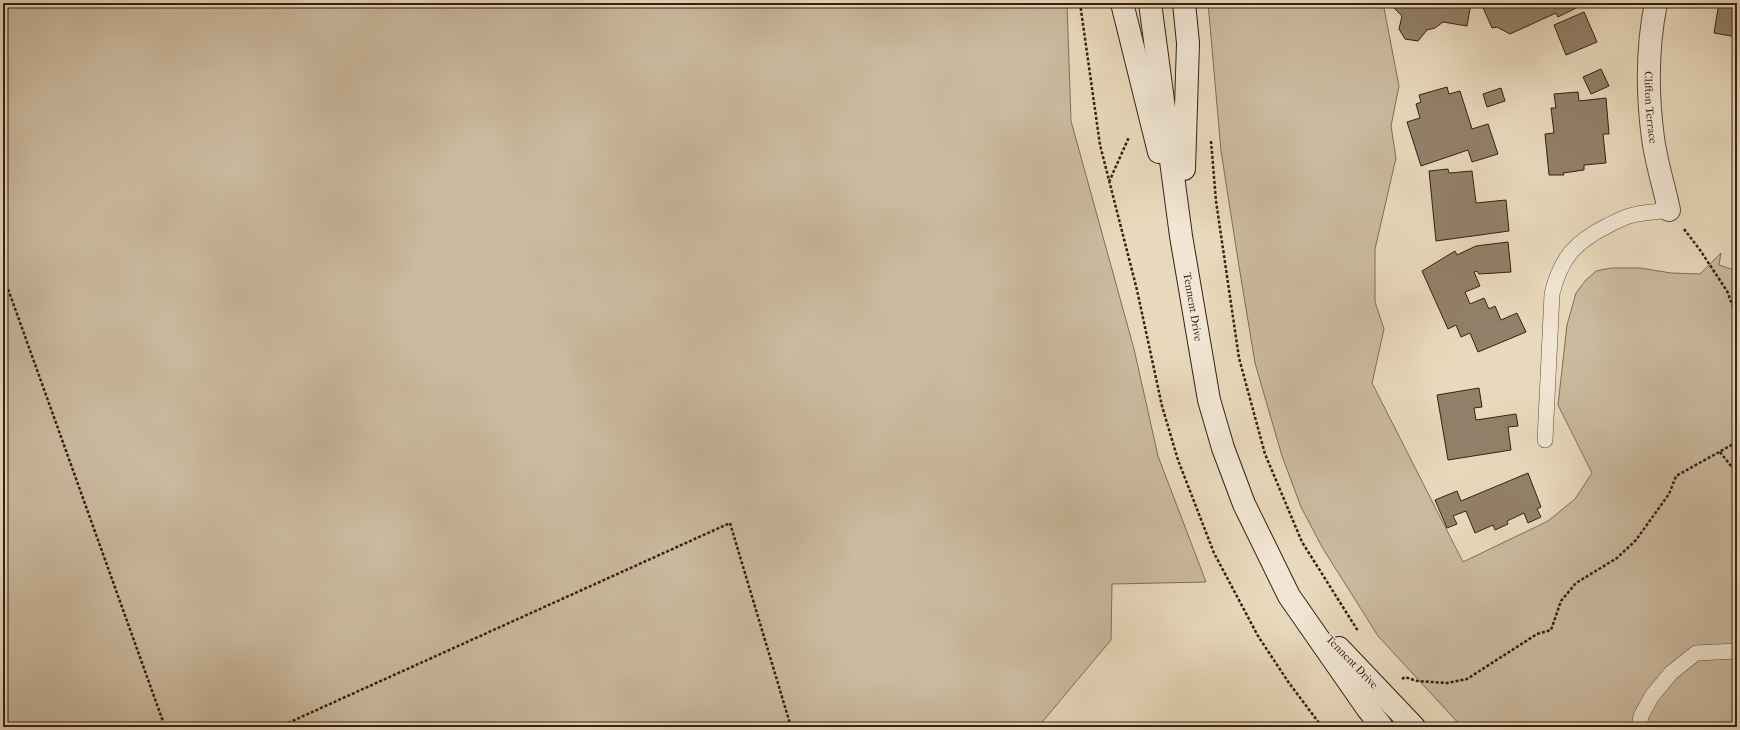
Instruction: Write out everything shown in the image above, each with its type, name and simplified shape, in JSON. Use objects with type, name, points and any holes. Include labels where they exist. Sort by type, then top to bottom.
[{"type":"main road","points":[[1122,3],[1181,236]]},
{"type":"main road","name":"Tennent Drive","points":[[1150,3],[1181,236],[1209,400],[1223,448],[1244,504],[1289,596],[1382,727]]},
{"type":"main road","points":[[1181,236],[1188,43],[1184,3]]},
{"type":"main road","name":"Clifton Terrace","points":[[1656,3],[1650,30],[1650,106],[1653,139],[1669,210]]},
{"type":"main road","name":"Tennent Drive","points":[[1289,596],[1414,727]]},
{"type":"lane","points":[[1545,440],[1552,294],[1555,279],[1560,266],[1582,239],[1597,231],[1632,215],[1669,210]]},
{"type":"lane","points":[[1639,727],[1641,716],[1652,696],[1671,673],[1696,653],[1737,650]]},
{"type":"path","points":[[1080,3],[1095,118],[1109,182],[1137,290],[1162,406],[1178,460],[1193,503],[1214,553],[1258,636],[1289,683],[1322,727]]},
{"type":"path","points":[[1109,182],[1130,135]]},
{"type":"path","points":[[1211,138],[1216,201],[1239,358],[1265,454],[1302,542],[1360,634]]},
{"type":"path","points":[[1669,210],[1700,250],[1727,291],[1737,317]]},
{"type":"path","points":[[3,275],[165,727]]},
{"type":"path","points":[[1400,681],[1405,677],[1417,681],[1447,684],[1467,679],[1537,634],[1551,630],[1561,601],[1576,582],[1617,558],[1636,540],[1669,494],[1676,476],[1720,452],[1737,440]]},
{"type":"path","points":[[1720,452],[1731,466],[1737,469]]},
{"type":"path","points":[[278,727],[730,523],[791,727]]},
{"type":"shaded area","points":[[3,3],[1067,3],[1071,121],[1134,349],[1158,456],[1206,582],[1112,584],[1111,640],[1038,727],[3,727]]},
{"type":"shaded area","points":[[1208,3],[1383,3],[1399,86],[1391,126],[1396,158],[1375,249],[1375,302],[1384,329],[1372,383],[1463,562],[1548,521],[1575,499],[1592,473],[1558,405],[1567,325],[1576,293],[1586,280],[1596,271],[1611,268],[1640,268],[1671,273],[1700,274],[1721,253],[1719,265],[1737,271],[1737,727],[1462,727],[1378,636],[1322,547],[1301,507],[1282,456],[1255,363],[1221,151]]},
{"type":"building","points":[[1393,3],[1471,3],[1467,26],[1443,22],[1435,28],[1427,30],[1418,41],[1405,39],[1399,29],[1402,16],[1392,6]]},
{"type":"building","points":[[1481,3],[1574,3],[1576,8],[1558,17],[1556,13],[1510,34],[1497,27],[1492,28]]},
{"type":"building","points":[[1719,3],[1737,3],[1737,37],[1714,33]]},
{"type":"building","points":[[1584,12],[1597,42],[1566,55],[1554,25]]},
{"type":"building","points":[[1601,69],[1609,86],[1591,94],[1583,77]]},
{"type":"building","points":[[1447,87],[1449,94],[1460,91],[1472,129],[1488,124],[1498,154],[1472,162],[1468,150],[1421,166],[1407,122],[1420,118],[1416,104],[1421,102],[1419,95]]},
{"type":"building","points":[[1501,88],[1505,101],[1487,107],[1483,94]]},
{"type":"building","points":[[1578,92],[1579,101],[1606,98],[1609,134],[1603,134],[1606,163],[1584,165],[1584,170],[1563,173],[1564,175],[1549,175],[1545,134],[1554,133],[1551,108],[1556,108],[1554,94]]},
{"type":"building","points":[[1448,169],[1449,173],[1472,171],[1476,203],[1506,200],[1509,231],[1436,241],[1429,171]]},
{"type":"building","points":[[1508,242],[1511,272],[1479,274],[1477,271],[1474,272],[1480,286],[1465,292],[1470,304],[1484,298],[1489,309],[1495,306],[1501,320],[1517,313],[1526,332],[1478,352],[1470,333],[1461,337],[1456,325],[1448,329],[1422,271],[1455,251],[1457,255],[1476,246]]},
{"type":"building","points":[[1479,388],[1482,407],[1474,408],[1476,420],[1516,414],[1518,426],[1508,427],[1511,450],[1448,460],[1437,395]]},
{"type":"building","points":[[1528,473],[1541,507],[1537,509],[1541,517],[1528,523],[1524,513],[1507,521],[1508,524],[1495,530],[1493,525],[1475,533],[1466,511],[1453,516],[1457,524],[1447,528],[1435,500],[1457,491],[1461,501]]}]
